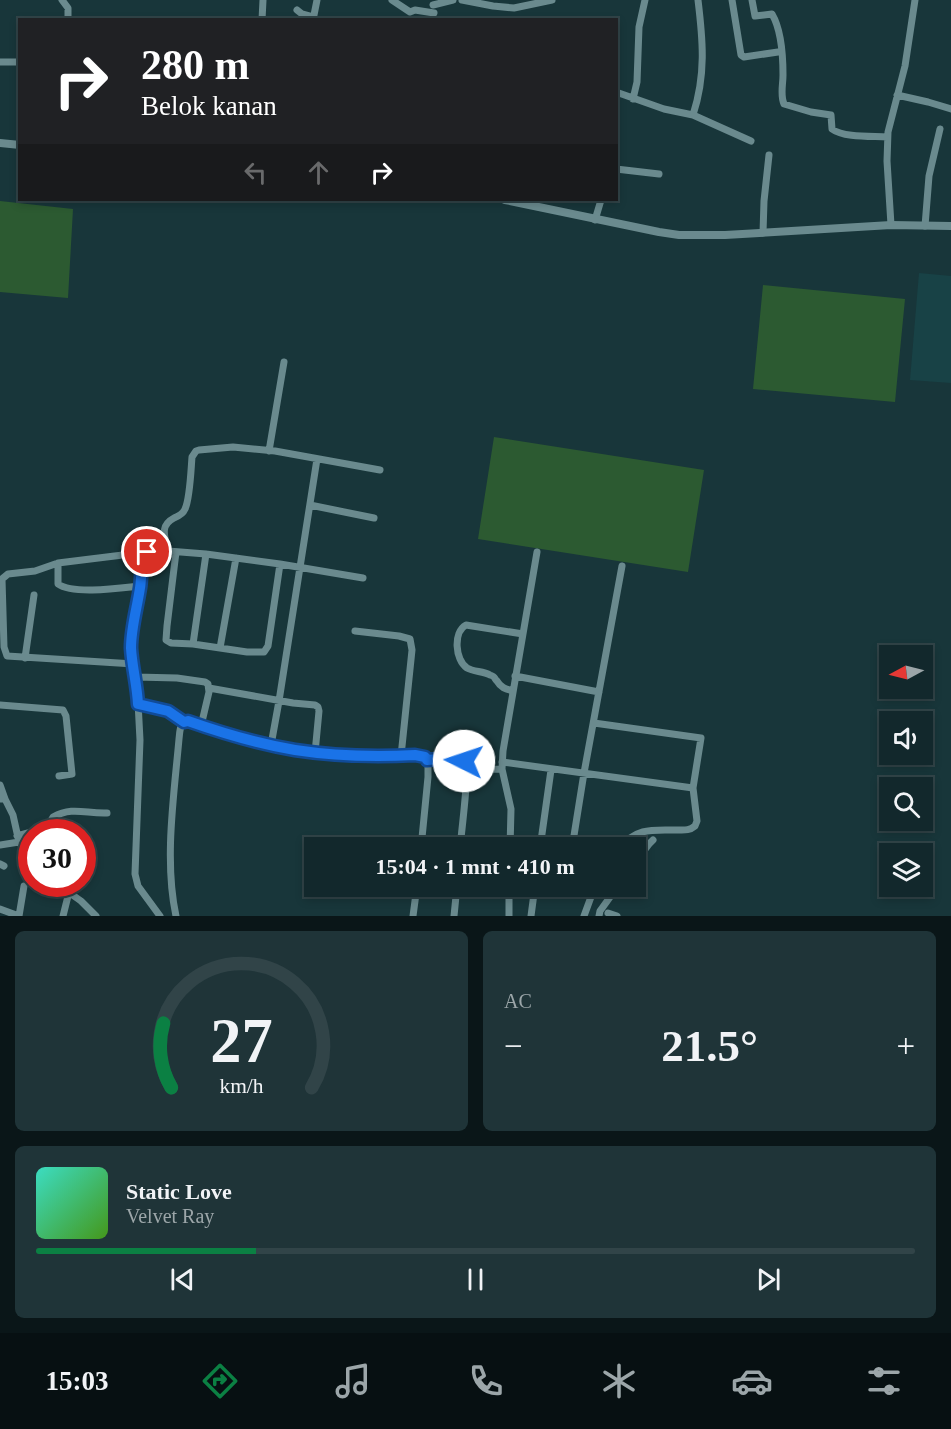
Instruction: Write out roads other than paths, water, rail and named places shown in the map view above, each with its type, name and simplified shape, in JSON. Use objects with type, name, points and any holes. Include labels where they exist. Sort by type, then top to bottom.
[{"type":"street","points":[[62,0],[68,8],[68,18]]},
{"type":"street","points":[[262,18],[263,0]]},
{"type":"street","points":[[297,10],[313,18],[316,0]]},
{"type":"street","points":[[392,0],[410,12]]},
{"type":"street","points":[[410,12],[415,10],[434,16],[432,2],[453,0]]},
{"type":"street","points":[[462,0],[514,8],[552,0]]},
{"type":"street","points":[[633,99],[637,82],[639,27],[645,0]]},
{"type":"street","points":[[693,115],[697,102],[703,49],[698,0]]},
{"type":"street","points":[[732,0],[742,56],[778,52]]},
{"type":"street","points":[[752,0],[755,16],[772,14],[775,19],[782,52],[784,104],[831,115],[832,129],[836,132],[856,136],[887,137]]},
{"type":"street","points":[[891,225],[887,137],[905,66],[915,0]]},
{"type":"street","points":[[408,18],[410,12]]},
{"type":"street","points":[[0,62],[18,62]]},
{"type":"street","points":[[618,93],[664,109],[693,115],[751,141]]},
{"type":"street","points":[[897,95],[951,109]]},
{"type":"street","points":[[925,225],[929,176],[940,129]]},
{"type":"street","points":[[0,143],[18,145]]},
{"type":"street","points":[[763,233],[769,155]]},
{"type":"street","points":[[618,169],[659,174]]},
{"type":"street","points":[[510,201],[669,234],[724,235],[891,225],[951,226]]},
{"type":"street","points":[[595,219],[601,201]]},
{"type":"street","points":[[269,451],[284,362]]},
{"type":"street","points":[[280,564],[267,649],[264,652],[168,642],[166,636],[172,551],[164,532],[167,522],[181,515],[186,507],[192,457],[195,451],[233,447],[380,470]]},
{"type":"street","points":[[271,745],[317,459]]},
{"type":"street","points":[[310,505],[374,518]]},
{"type":"street","points":[[134,664],[7,656],[4,652],[2,579],[8,574],[35,572],[58,563],[172,551],[280,564],[363,578]]},
{"type":"street","points":[[147,552],[143,561],[131,648],[136,677],[140,740],[135,878],[138,886],[160,916]]},
{"type":"street","points":[[510,837],[511,809],[502,766],[502,751],[537,552]]},
{"type":"street","points":[[193,644],[206,554]]},
{"type":"street","points":[[220,648],[236,558]]},
{"type":"street","points":[[58,563],[58,584],[67,588],[88,590],[140,586]]},
{"type":"street","points":[[574,837],[622,566]]},
{"type":"street","points":[[25,658],[34,595]]},
{"type":"street","points":[[513,691],[504,688],[490,675],[472,670],[463,664],[458,649],[460,629],[466,625],[523,634]]},
{"type":"street","points":[[354,631],[410,639],[412,650],[401,756]]},
{"type":"street","points":[[515,676],[599,692]]},
{"type":"street","points":[[136,677],[177,678],[208,684],[201,726]]},
{"type":"street","points":[[209,688],[315,705],[319,711],[315,753]]},
{"type":"street","points":[[138,704],[168,711],[184,722],[188,721],[271,745],[315,753],[421,756],[427,760],[444,758],[464,761],[467,770],[461,837]]},
{"type":"street","points":[[0,705],[63,710],[66,716],[72,774],[59,776]]},
{"type":"street","points":[[176,916],[172,893],[171,862],[179,739],[181,725],[184,722]]},
{"type":"street","points":[[594,723],[701,738],[693,788],[697,821],[692,829],[644,831],[630,837]]},
{"type":"street","points":[[422,837],[428,777],[427,760]]},
{"type":"street","points":[[467,770],[502,766],[585,773],[693,788]]},
{"type":"street","points":[[542,837],[551,770]]},
{"type":"street","points":[[0,785],[3,799],[14,815],[18,839],[0,845]]},
{"type":"street","points":[[52,819],[58,814],[78,810],[96,814],[107,813]]},
{"type":"street","points":[[646,848],[653,840]]},
{"type":"street","points":[[0,909],[19,916],[22,897]]},
{"type":"street","points":[[63,916],[68,897]]},
{"type":"street","points":[[75,897],[96,916]]},
{"type":"street","points":[[413,916],[416,897]]},
{"type":"street","points":[[454,916],[456,897]]},
{"type":"street","points":[[509,897],[509,916]]},
{"type":"street","points":[[531,916],[534,897]]},
{"type":"street","points":[[584,916],[591,897]]},
{"type":"street","points":[[599,916],[610,897]]},
{"type":"street","points":[[608,914],[617,916]]}]
